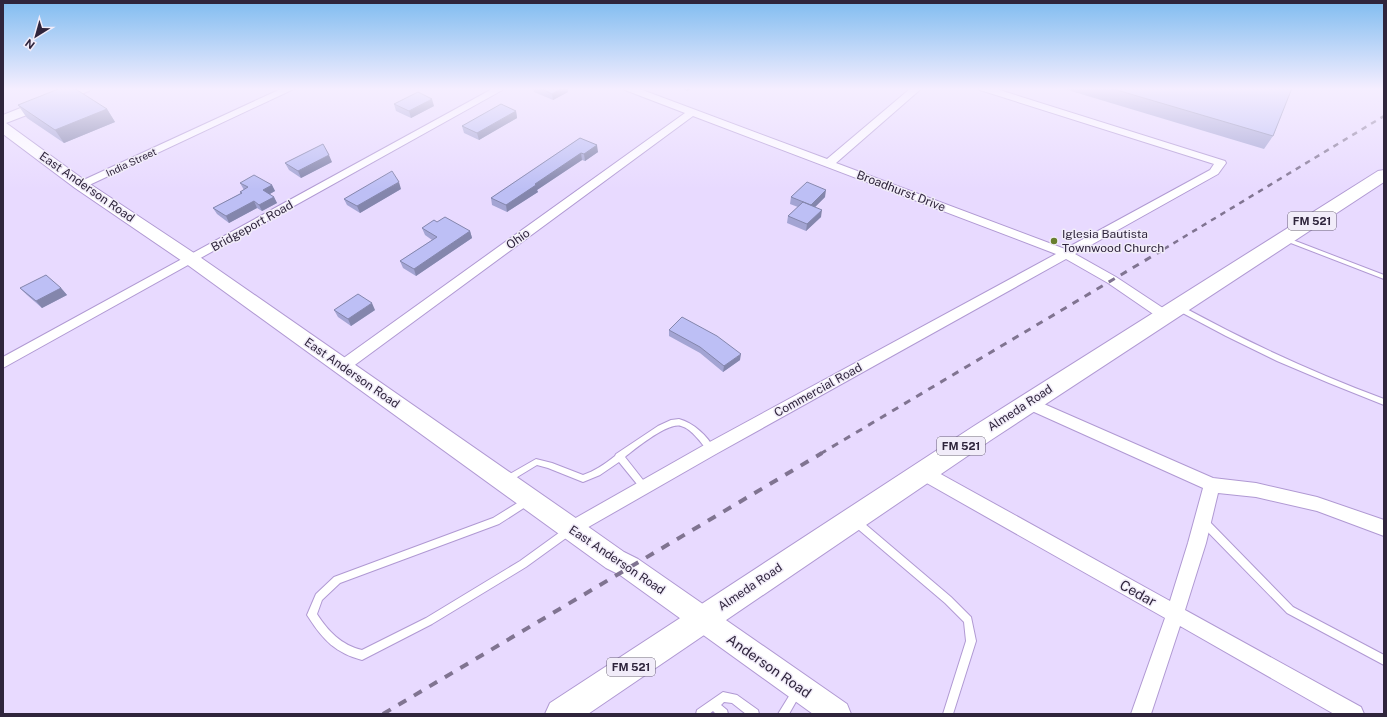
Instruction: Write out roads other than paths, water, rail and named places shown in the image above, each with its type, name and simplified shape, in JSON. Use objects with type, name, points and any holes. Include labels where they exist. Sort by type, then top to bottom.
[{"type":"main road","name":"Almeda Road","points":[[561,714],[922,472],[1170,311],[1384,176]]},
{"type":"street","name":"India Street","points":[[81,185],[219,121]]},
{"type":"street","name":"Bridgeport Road","points":[[3,363],[440,121]]},
{"type":"street","name":"Ohio","points":[[343,366],[679,121]]},
{"type":"street","name":"Broadhurst Drive","points":[[717,121],[1065,253],[1170,311]]},
{"type":"street","points":[[829,163],[878,121]]},
{"type":"street","name":"Commercial Road","points":[[571,529],[711,449],[1214,172],[1221,163],[1089,121]]},
{"type":"street","name":"East Anderson Road","points":[[3,127],[81,185],[191,259],[504,482],[702,619]]},
{"type":"street","points":[[1028,403],[1212,485],[1256,490],[1285,496],[1317,504],[1384,528]]},
{"type":"street","name":"Cedar","points":[[922,472],[1354,714]]},
{"type":"street","points":[[1141,714],[1175,615],[1204,522],[1212,485]]},
{"type":"street","name":"Anderson Road","points":[[702,619],[837,714]]},
{"type":"lane","points":[[1285,239],[1384,277]]},
{"type":"lane","points":[[1170,311],[1384,402]]},
{"type":"lane","points":[[504,482],[536,462],[549,465],[582,479],[597,473],[619,456],[667,424],[679,422],[692,428],[711,449]]},
{"type":"lane","points":[[619,456],[644,487]]},
{"type":"lane","points":[[529,499],[496,521],[337,580],[319,597],[312,615],[325,635],[350,653],[362,655],[429,621],[523,564],[571,529]]},
{"type":"lane","points":[[852,519],[948,600],[968,620],[971,641],[948,714]]},
{"type":"lane","points":[[1204,522],[1290,610],[1384,660]]},
{"type":"lane","points":[[783,714],[799,687]]},
{"type":"lane","points":[[701,714],[723,697],[734,698],[754,714]]},
{"type":"lane","points":[[713,705],[723,714]]},
{"type":"railway","points":[[1164,249],[1375,121]]},
{"type":"railway","points":[[820,454],[1166,248]]},
{"type":"railway","points":[[383,714],[822,453]]},
{"type":"place","name":"Iglesia Bautista Townwood Church","points":[[1054,241]]}]
